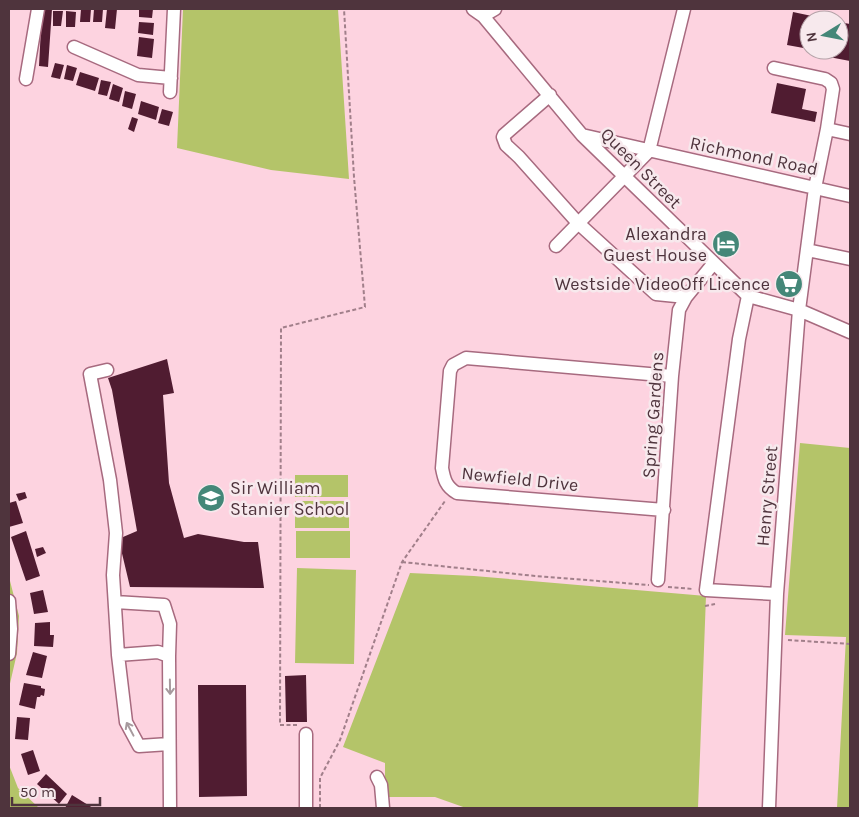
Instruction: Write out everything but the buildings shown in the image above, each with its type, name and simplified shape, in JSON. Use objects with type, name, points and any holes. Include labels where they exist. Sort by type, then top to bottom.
[{"type":"street","points":[[26,79],[38,9]]},
{"type":"street","points":[[170,92],[174,9]]},
{"type":"street","points":[[478,12],[495,9]]},
{"type":"street","points":[[556,246],[649,151],[684,9]]},
{"type":"street","name":"Queen Street","points":[[478,12],[582,135],[748,296],[800,310],[850,332]]},
{"type":"street","points":[[74,47],[138,75],[171,78]]},
{"type":"street","name":"Henry Street","points":[[769,808],[777,594],[800,310],[815,188],[833,94],[831,83],[825,79],[774,68]]},
{"type":"street","points":[[550,95],[504,135],[506,145],[578,223],[656,294],[686,297]]},
{"type":"street","points":[[828,127],[850,134]]},
{"type":"street","name":"Richmond Road","points":[[582,135],[850,196]]},
{"type":"street","points":[[807,250],[850,259]]},
{"type":"street","name":"Spring Gardens","points":[[658,580],[672,376],[679,310],[686,297],[713,264]]},
{"type":"street","points":[[748,296],[739,339],[706,590],[777,594]]},
{"type":"street","name":"Newfield Drive","points":[[664,510],[456,493],[445,482],[442,468],[450,371],[453,364],[466,358],[672,376]]},
{"type":"street","points":[[107,370],[90,374],[109,476],[116,533],[113,575],[118,656],[126,722],[139,746],[169,744]]},
{"type":"street","points":[[9,601],[11,628],[9,654]]},
{"type":"street","points":[[115,602],[164,605],[170,624],[170,808]]},
{"type":"street","points":[[118,656],[158,652],[169,656]]},
{"type":"street","points":[[305,730],[306,808]]},
{"type":"street","points":[[377,777],[381,785],[383,808]]},
{"type":"path","points":[[305,730],[280,725],[281,328],[365,307],[354,177],[344,9]]},
{"type":"path","points":[[320,808],[320,778],[340,740],[402,562],[452,491]]},
{"type":"path","points":[[402,562],[602,582]]},
{"type":"path","points":[[775,638],[850,644]]},
{"type":"green space","points":[[183,9],[338,9],[349,179],[271,170],[177,148]]},
{"type":"green space","points":[[800,443],[850,448],[850,808],[837,808],[846,637],[785,635]]},
{"type":"green space","points":[[295,475],[348,475],[348,497],[295,497]]},
{"type":"green space","points":[[295,501],[349,501],[349,528],[295,528]]},
{"type":"green space","points":[[296,531],[350,531],[350,558],[296,558]]},
{"type":"green space","points":[[297,568],[356,570],[354,664],[295,663]]},
{"type":"green space","points":[[410,573],[474,576],[706,596],[698,808],[466,808],[435,797],[385,797],[385,763],[343,747]]},
{"type":"green space","points":[[9,577],[19,616],[17,653],[9,688]]},
{"type":"green space","points":[[9,765],[18,788],[39,808],[9,808]]},
{"type":"place","name":"Alexandra Guest House","points":[[726,244]]},
{"type":"place","name":"Westside VideoOff Licence","points":[[789,284]]},
{"type":"place","name":"Sir William Stanier School","points":[[211,498]]}]
